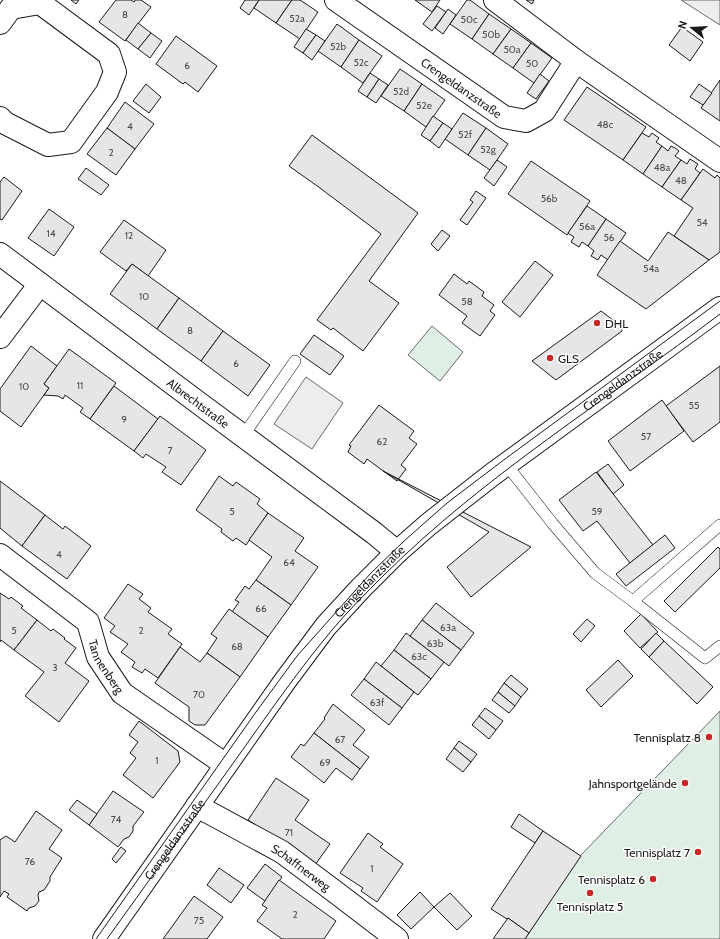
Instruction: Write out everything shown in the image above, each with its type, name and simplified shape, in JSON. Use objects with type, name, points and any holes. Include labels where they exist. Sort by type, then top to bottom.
[{"type":"street","name":"Crengeldanzstraße","points":[[336,0],[504,116],[526,121],[544,111],[576,62]]},
{"type":"street","points":[[495,0],[576,62],[720,160]]},
{"type":"street","points":[[0,23],[10,8],[40,3],[109,54],[115,72],[107,92],[71,142],[48,145],[2,124]]},
{"type":"street","name":"Albrechtstraße","points":[[0,254],[374,533],[397,552]]},
{"type":"street","points":[[0,337],[40,284]]},
{"type":"street","name":"Crengeldanzstraße","points":[[104,939],[326,626],[361,588],[397,552],[429,524],[507,463],[720,308]]},
{"type":"street","name":"Tannenberg","points":[[0,555],[88,622],[98,657],[122,693],[226,765]]},
{"type":"street","name":"Schaffnerweg","points":[[198,806],[282,852],[397,939]]},
{"type":"lane","points":[[243,436],[295,361]]},
{"type":"lane","points":[[507,463],[509,468],[595,573],[705,658],[720,646]]},
{"type":"lane","points":[[633,602],[720,525]]},
{"type":"green space","points":[[432,326],[463,352],[440,381],[408,355]]},
{"type":"green space","name":"Jahnsportgelände","points":[[720,711],[720,939],[525,939],[581,855]]},
{"type":"shaded area","points":[[681,0],[720,0],[720,25]]},
{"type":"shaded area","points":[[306,377],[343,403],[312,449],[274,424]]},
{"type":"building","points":[[71,0],[79,0],[76,4]]},
{"type":"building","points":[[116,0],[131,0],[134,2],[135,0],[141,0],[151,7],[125,41],[99,22]]},
{"type":"building","points":[[245,0],[259,0],[249,15],[240,8]]},
{"type":"building","points":[[259,0],[292,0],[276,23],[254,8]]},
{"type":"building","points":[[292,0],[300,0],[318,12],[300,39],[276,23]]},
{"type":"building","points":[[415,0],[440,0],[432,12]]},
{"type":"building","points":[[467,0],[470,0],[489,14],[472,39],[450,24]]},
{"type":"building","points":[[526,0],[534,0],[532,4]]},
{"type":"building","points":[[437,6],[446,12],[432,31],[423,24]]},
{"type":"building","points":[[448,9],[456,15],[443,34],[435,28]]},
{"type":"building","points":[[489,14],[511,29],[493,54],[472,39]]},
{"type":"building","points":[[138,23],[151,33],[138,49],[126,40]]},
{"type":"building","points":[[337,24],[359,40],[341,67],[318,51]]},
{"type":"building","points":[[682,27],[703,42],[690,61],[669,45]]},
{"type":"building","points":[[306,29],[316,35],[303,53],[294,47]]},
{"type":"building","points":[[511,29],[531,43],[513,68],[493,54]]},
{"type":"building","points":[[151,33],[162,41],[150,58],[138,49]]},
{"type":"building","points":[[316,35],[325,41],[312,60],[303,53]]},
{"type":"building","points":[[176,36],[217,66],[198,92],[185,82],[183,84],[156,64]]},
{"type":"building","points":[[359,40],[382,56],[363,83],[341,67]]},
{"type":"building","points":[[531,43],[552,58],[534,83],[513,68]]},
{"type":"building","points":[[400,69],[422,84],[404,111],[381,96]]},
{"type":"building","points":[[370,73],[379,79],[367,97],[358,91]]},
{"type":"building","points":[[540,74],[549,81],[536,99],[527,93]]},
{"type":"building","points":[[379,79],[388,85],[376,103],[367,97]]},
{"type":"building","points":[[720,80],[720,121],[701,108]]},
{"type":"building","points":[[146,84],[161,97],[149,113],[133,101]]},
{"type":"building","points":[[422,84],[445,100],[426,127],[404,111]]},
{"type":"building","points":[[699,84],[712,93],[703,105],[690,97]]},
{"type":"building","points":[[587,87],[646,127],[623,160],[564,120]]},
{"type":"building","points":[[125,102],[154,124],[135,149],[107,128]]},
{"type":"building","points":[[463,113],[486,128],[468,155],[445,139]]},
{"type":"building","points":[[433,116],[443,123],[430,141],[421,135]]},
{"type":"building","points":[[443,123],[452,129],[439,148],[430,141]]},
{"type":"building","points":[[107,128],[135,149],[116,175],[87,154]]},
{"type":"building","points":[[486,128],[508,144],[490,170],[468,155]]},
{"type":"building","points":[[642,133],[649,137],[652,133],[659,138],[656,142],[662,146],[643,174],[623,160]]},
{"type":"building","points":[[312,135],[418,213],[369,281],[399,303],[363,351],[333,328],[331,330],[317,320],[381,234],[289,166]]},
{"type":"building","points":[[662,146],[668,151],[671,146],[675,148],[679,151],[675,156],[681,160],[662,187],[643,174]]},
{"type":"building","points":[[690,159],[698,164],[695,169],[700,173],[681,200],[662,187],[681,160],[687,164]]},
{"type":"building","points":[[497,160],[507,167],[494,186],[484,178]]},
{"type":"building","points":[[531,161],[590,201],[567,235],[508,194]]},
{"type":"building","points":[[86,168],[109,185],[101,195],[78,179]]},
{"type":"building","points":[[703,169],[715,178],[717,175],[720,178],[720,252],[709,260],[674,236],[693,208],[681,200]]},
{"type":"building","points":[[4,177],[22,191],[2,220],[0,219],[0,182]]},
{"type":"building","points":[[476,191],[486,198],[467,225],[460,220],[473,202],[470,200]]},
{"type":"building","points":[[587,206],[606,219],[588,246],[582,242],[579,247],[571,242],[574,237],[568,233]]},
{"type":"building","points":[[49,209],[74,227],[54,256],[28,238]]},
{"type":"building","points":[[606,219],[626,233],[608,260],[601,255],[598,260],[591,256],[594,251],[588,246]]},
{"type":"building","points":[[124,220],[166,250],[148,276],[132,264],[126,271],[100,252]]},
{"type":"building","points":[[442,230],[450,236],[438,251],[431,244]]},
{"type":"building","points":[[668,232],[709,260],[646,309],[597,275],[620,241],[648,261]]},
{"type":"building","points":[[535,261],[553,275],[520,317],[502,302]]},
{"type":"building","points":[[132,264],[179,298],[157,329],[110,294]]},
{"type":"building","points":[[454,274],[467,284],[469,281],[484,292],[482,296],[494,305],[490,311],[495,315],[480,336],[462,323],[467,316],[439,295]]},
{"type":"building","points":[[179,298],[223,331],[201,361],[157,329]]},
{"type":"building","points":[[601,311],[621,326],[622,331],[556,380],[532,361]]},
{"type":"building","points":[[223,331],[270,365],[248,396],[201,361]]},
{"type":"building","points":[[314,335],[344,356],[330,375],[300,354]]},
{"type":"building","points":[[31,346],[57,366],[44,384],[49,388],[21,427],[0,411],[0,389]]},
{"type":"building","points":[[69,349],[116,383],[90,419],[80,412],[83,408],[65,395],[63,399],[58,396],[44,395],[49,388],[44,384]]},
{"type":"building","points":[[720,366],[720,422],[693,442],[666,406]]},
{"type":"building","points":[[114,386],[158,419],[134,451],[90,419]]},
{"type":"building","points":[[662,400],[684,431],[630,471],[608,441]]},
{"type":"building","points":[[379,405],[414,431],[409,438],[417,444],[401,465],[406,469],[397,481],[367,459],[364,464],[348,452],[351,446],[349,445]]},
{"type":"building","points":[[160,416],[206,450],[181,485],[162,472],[166,467],[146,454],[143,458],[134,451]]},
{"type":"building","points":[[608,464],[624,485],[613,494],[597,472]]},
{"type":"building","points":[[383,471],[531,547],[471,597],[447,567],[489,532]]},
{"type":"building","points":[[596,472],[653,545],[630,563],[597,521],[583,531],[559,500]]},
{"type":"building","points":[[219,476],[233,486],[236,482],[260,499],[257,504],[268,513],[246,545],[236,538],[233,541],[221,532],[222,529],[196,510]]},
{"type":"building","points":[[0,481],[45,515],[22,546],[0,528]]},
{"type":"building","points":[[268,513],[304,538],[295,551],[318,567],[291,605],[256,580],[272,557],[249,540]]},
{"type":"building","points":[[45,515],[63,529],[65,526],[91,546],[67,579],[22,546]]},
{"type":"building","points":[[665,535],[675,548],[626,586],[616,574]]},
{"type":"building","points":[[718,547],[720,549],[720,568],[675,612],[664,601]]},
{"type":"building","points":[[256,580],[291,605],[268,637],[232,612],[239,602],[235,600],[245,586],[249,589]]},
{"type":"building","points":[[128,584],[143,594],[139,599],[151,608],[148,612],[172,629],[168,634],[182,644],[158,678],[145,669],[142,673],[132,667],[135,662],[121,652],[128,644],[110,632],[115,626],[104,618]]},
{"type":"building","points":[[0,593],[9,599],[11,597],[23,606],[21,608],[37,620],[14,650],[1,640],[0,642]]},
{"type":"building","points":[[436,603],[474,633],[461,650],[422,620]]},
{"type":"building","points":[[229,609],[268,637],[240,677],[207,653],[217,638],[211,634]]},
{"type":"building","points":[[641,614],[658,632],[640,648],[624,631]]},
{"type":"building","points":[[587,619],[595,626],[581,642],[573,634]]},
{"type":"building","points":[[37,620],[51,631],[53,629],[76,648],[65,663],[89,681],[59,722],[25,696],[44,672],[14,650]]},
{"type":"building","points":[[422,620],[461,650],[449,666],[410,636]]},
{"type":"building","points":[[406,633],[444,662],[431,679],[394,650]]},
{"type":"building","points":[[656,633],[664,641],[649,657],[641,649]]},
{"type":"building","points":[[664,641],[713,687],[697,704],[649,657]]},
{"type":"building","points":[[180,647],[200,662],[207,653],[240,677],[205,725],[195,725],[189,721],[189,707],[155,683]]},
{"type":"building","points":[[394,650],[431,679],[418,695],[381,666]]},
{"type":"building","points":[[618,660],[633,676],[601,707],[586,690]]},
{"type":"building","points":[[376,662],[414,692],[402,708],[364,679]]},
{"type":"building","points":[[511,675],[528,689],[521,697],[504,683]]},
{"type":"building","points":[[364,679],[402,708],[389,725],[351,695]]},
{"type":"building","points":[[504,683],[521,697],[515,706],[498,692]]},
{"type":"building","points":[[498,692],[515,706],[509,713],[492,700]]},
{"type":"building","points":[[333,704],[365,730],[353,745],[369,757],[360,769],[314,733],[325,719],[324,718]]},
{"type":"building","points":[[485,708],[503,721],[496,730],[479,716]]},
{"type":"building","points":[[479,716],[496,730],[489,739],[472,725]]},
{"type":"building","points":[[139,721],[178,751],[180,762],[153,798],[123,775],[136,758],[130,753],[138,742],[129,735]]},
{"type":"building","points":[[314,733],[360,769],[352,780],[336,768],[324,783],[291,757],[301,744],[304,746]]},
{"type":"building","points":[[459,741],[477,754],[471,762],[454,748]]},
{"type":"building","points":[[454,748],[471,762],[463,772],[446,759]]},
{"type":"building","points":[[276,778],[309,800],[295,820],[330,844],[315,865],[248,820]]},
{"type":"building","points":[[113,791],[144,812],[133,826],[133,831],[129,837],[124,839],[118,847],[89,825]]},
{"type":"building","points":[[77,800],[97,814],[89,825],[69,810]]},
{"type":"building","points":[[36,811],[62,830],[49,849],[62,858],[44,890],[39,892],[39,901],[35,906],[29,908],[27,911],[7,897],[9,894],[4,891],[0,897],[0,840],[6,836],[15,842]]},
{"type":"building","points":[[519,814],[543,831],[535,843],[511,827]]},
{"type":"building","points":[[543,831],[581,856],[529,933],[508,918],[507,919],[491,909]]},
{"type":"building","points":[[368,833],[383,844],[380,847],[403,864],[377,902],[361,891],[363,888],[340,873]]},
{"type":"building","points":[[121,847],[126,851],[116,863],[112,859]]},
{"type":"building","points":[[265,864],[282,877],[265,901],[247,888]]},
{"type":"building","points":[[219,868],[244,885],[231,903],[207,885]]},
{"type":"building","points":[[279,880],[336,921],[324,939],[282,939],[257,921],[267,908],[262,905]]},
{"type":"building","points":[[420,892],[434,907],[411,929],[397,915]]},
{"type":"building","points":[[450,893],[472,916],[457,930],[434,907]]},
{"type":"building","points":[[194,896],[223,917],[207,939],[163,939]]},
{"type":"building","points":[[508,918],[529,933],[525,939],[493,939]]},
{"type":"tram line","points":[[96,939],[297,656],[370,574],[447,503],[720,301]]},
{"type":"tram line","points":[[107,939],[294,678],[332,630],[364,595],[423,539],[463,504],[548,439],[720,314]]},
{"type":"place","name":"DHL","points":[[597,323]]},
{"type":"place","name":"GLS","points":[[550,358]]},
{"type":"place","name":"Tennisplatz 8","points":[[709,737]]},
{"type":"place","name":"Jahnsportgelände","points":[[685,783]]},
{"type":"place","name":"Tennisplatz 7","points":[[698,852]]},
{"type":"place","name":"Tennisplatz 6","points":[[653,879]]},
{"type":"place","name":"Tennisplatz 5","points":[[590,893]]}]
